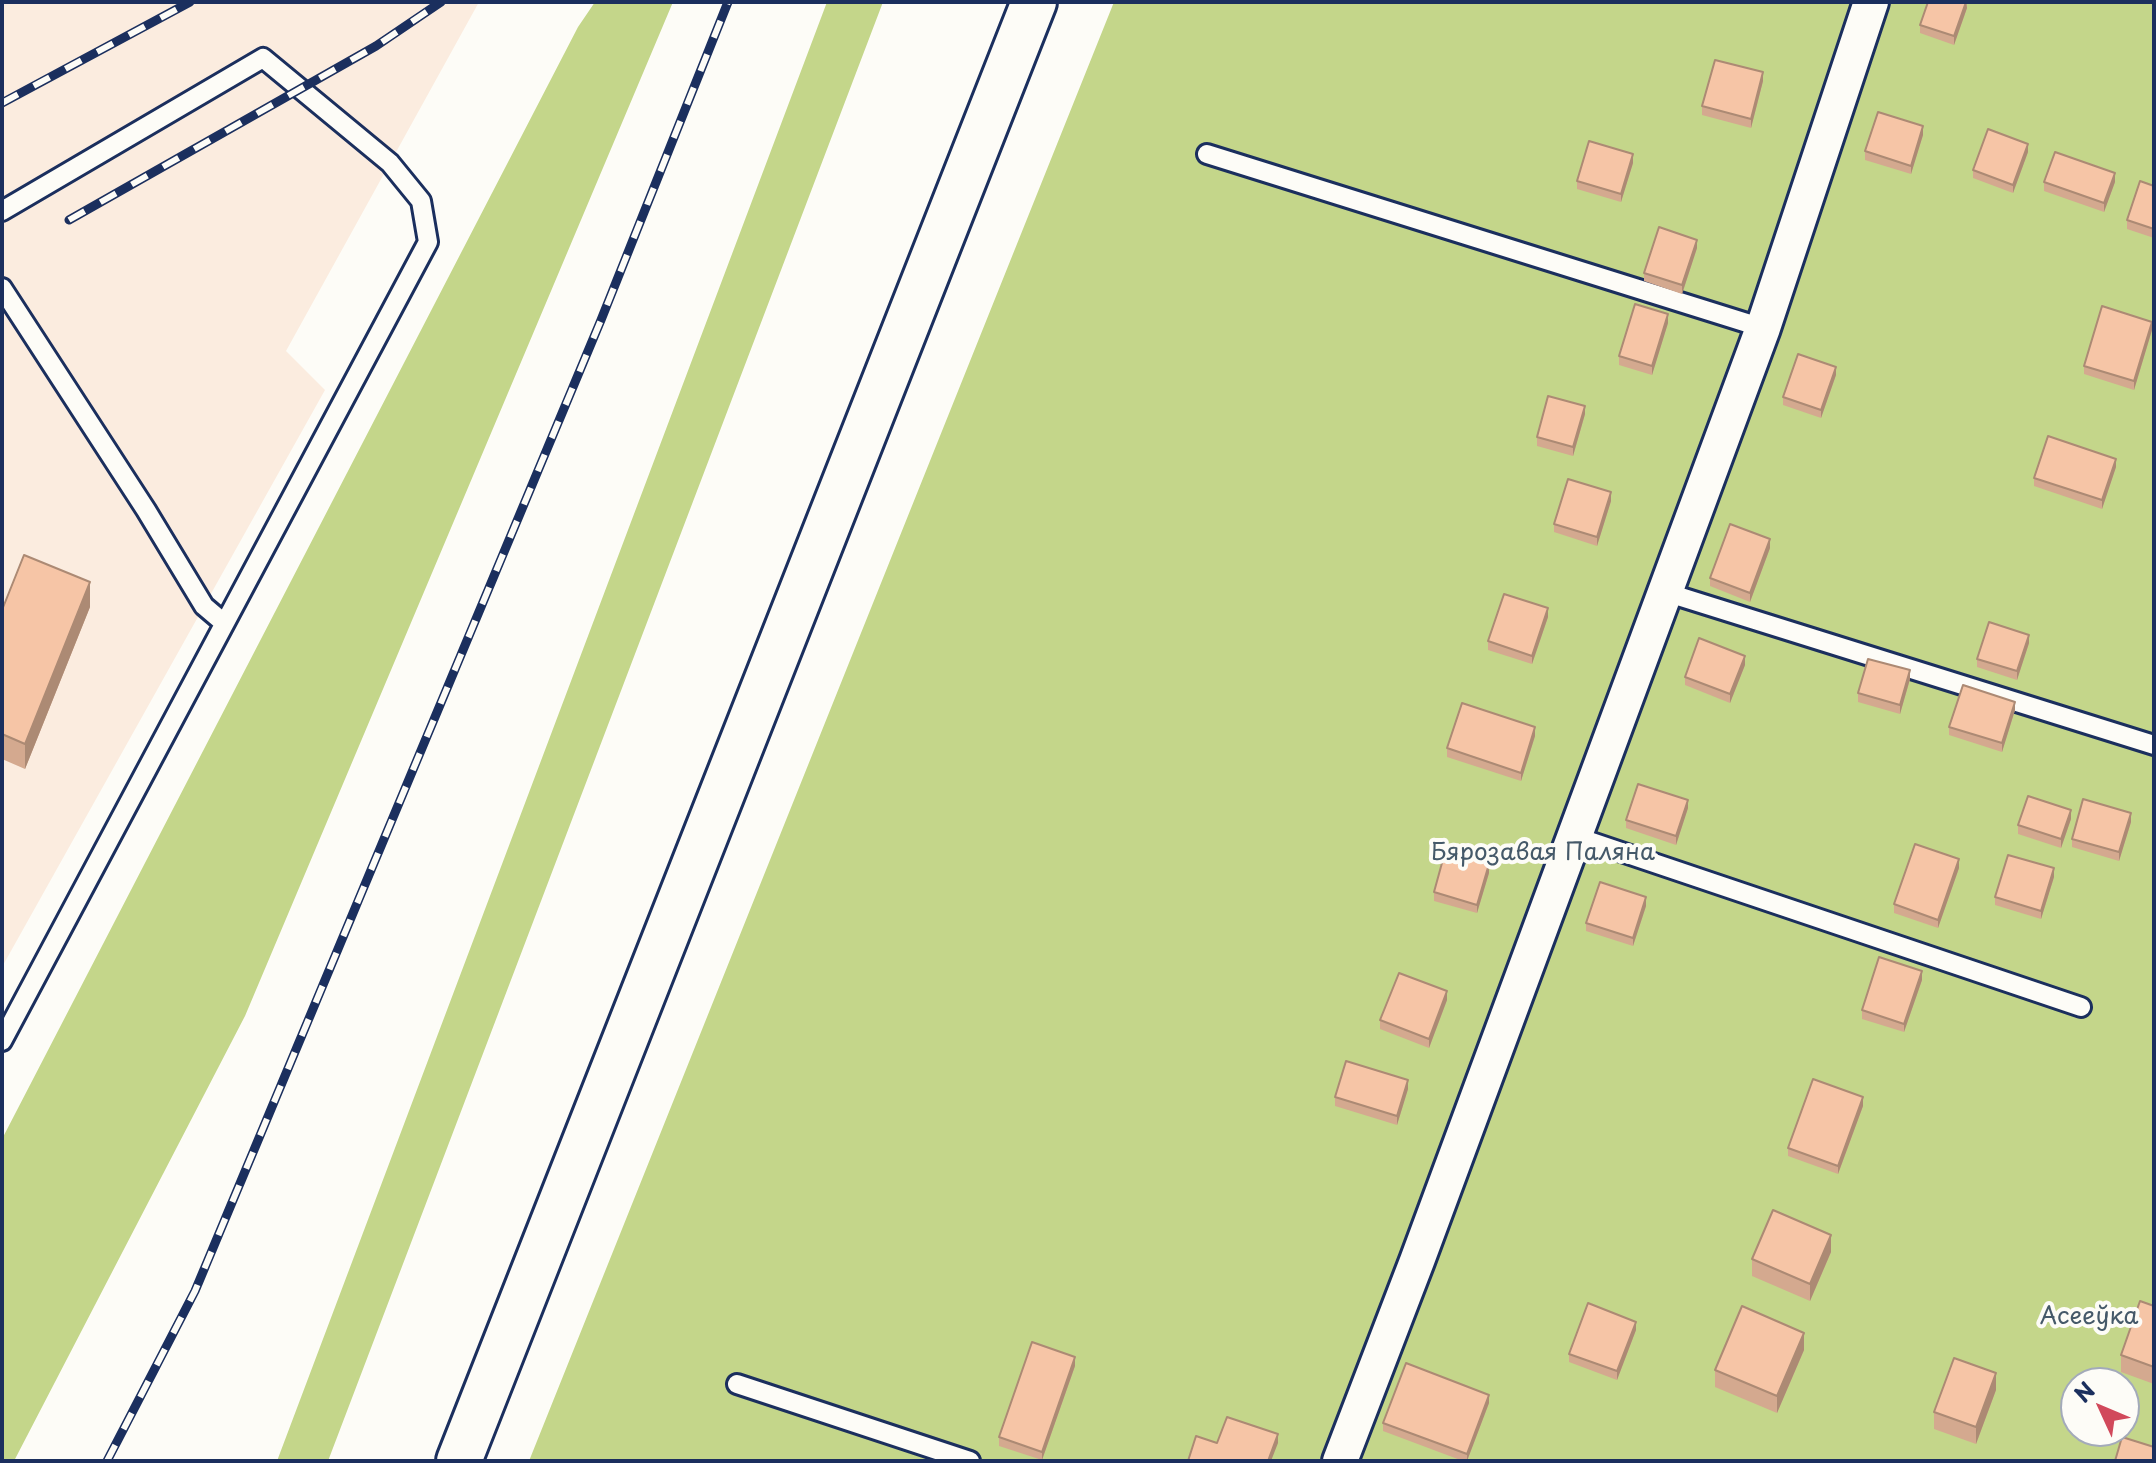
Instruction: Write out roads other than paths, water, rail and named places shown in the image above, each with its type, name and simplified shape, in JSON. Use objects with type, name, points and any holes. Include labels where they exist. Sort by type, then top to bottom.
[{"type":"street","points":[[459,1461],[1034,2]]},
{"type":"street","points":[[1340,1461],[1763,328],[1871,2]]},
{"type":"lane","points":[[2,211],[263,58],[390,163],[421,201],[428,242],[2,1041]]},
{"type":"lane","points":[[1207,154],[1763,328]]},
{"type":"lane","points":[[2,288],[146,510],[204,606],[224,623]]},
{"type":"lane","points":[[1665,592],[2154,745]]},
{"type":"lane","points":[[1574,836],[2081,1007]]},
{"type":"lane","points":[[737,1384],[970,1461]]},
{"type":"railway","points":[[2,103],[190,2]]},
{"type":"railway","points":[[69,220],[376,46],[441,2]]},
{"type":"railway","points":[[107,1461],[195,1291],[601,320],[728,2]]},
{"type":"park label","name":"Бярозавая Паляна","points":[[1543,853]]},
{"type":"park label","name":"Асееўка","points":[[2089,1317]]}]
